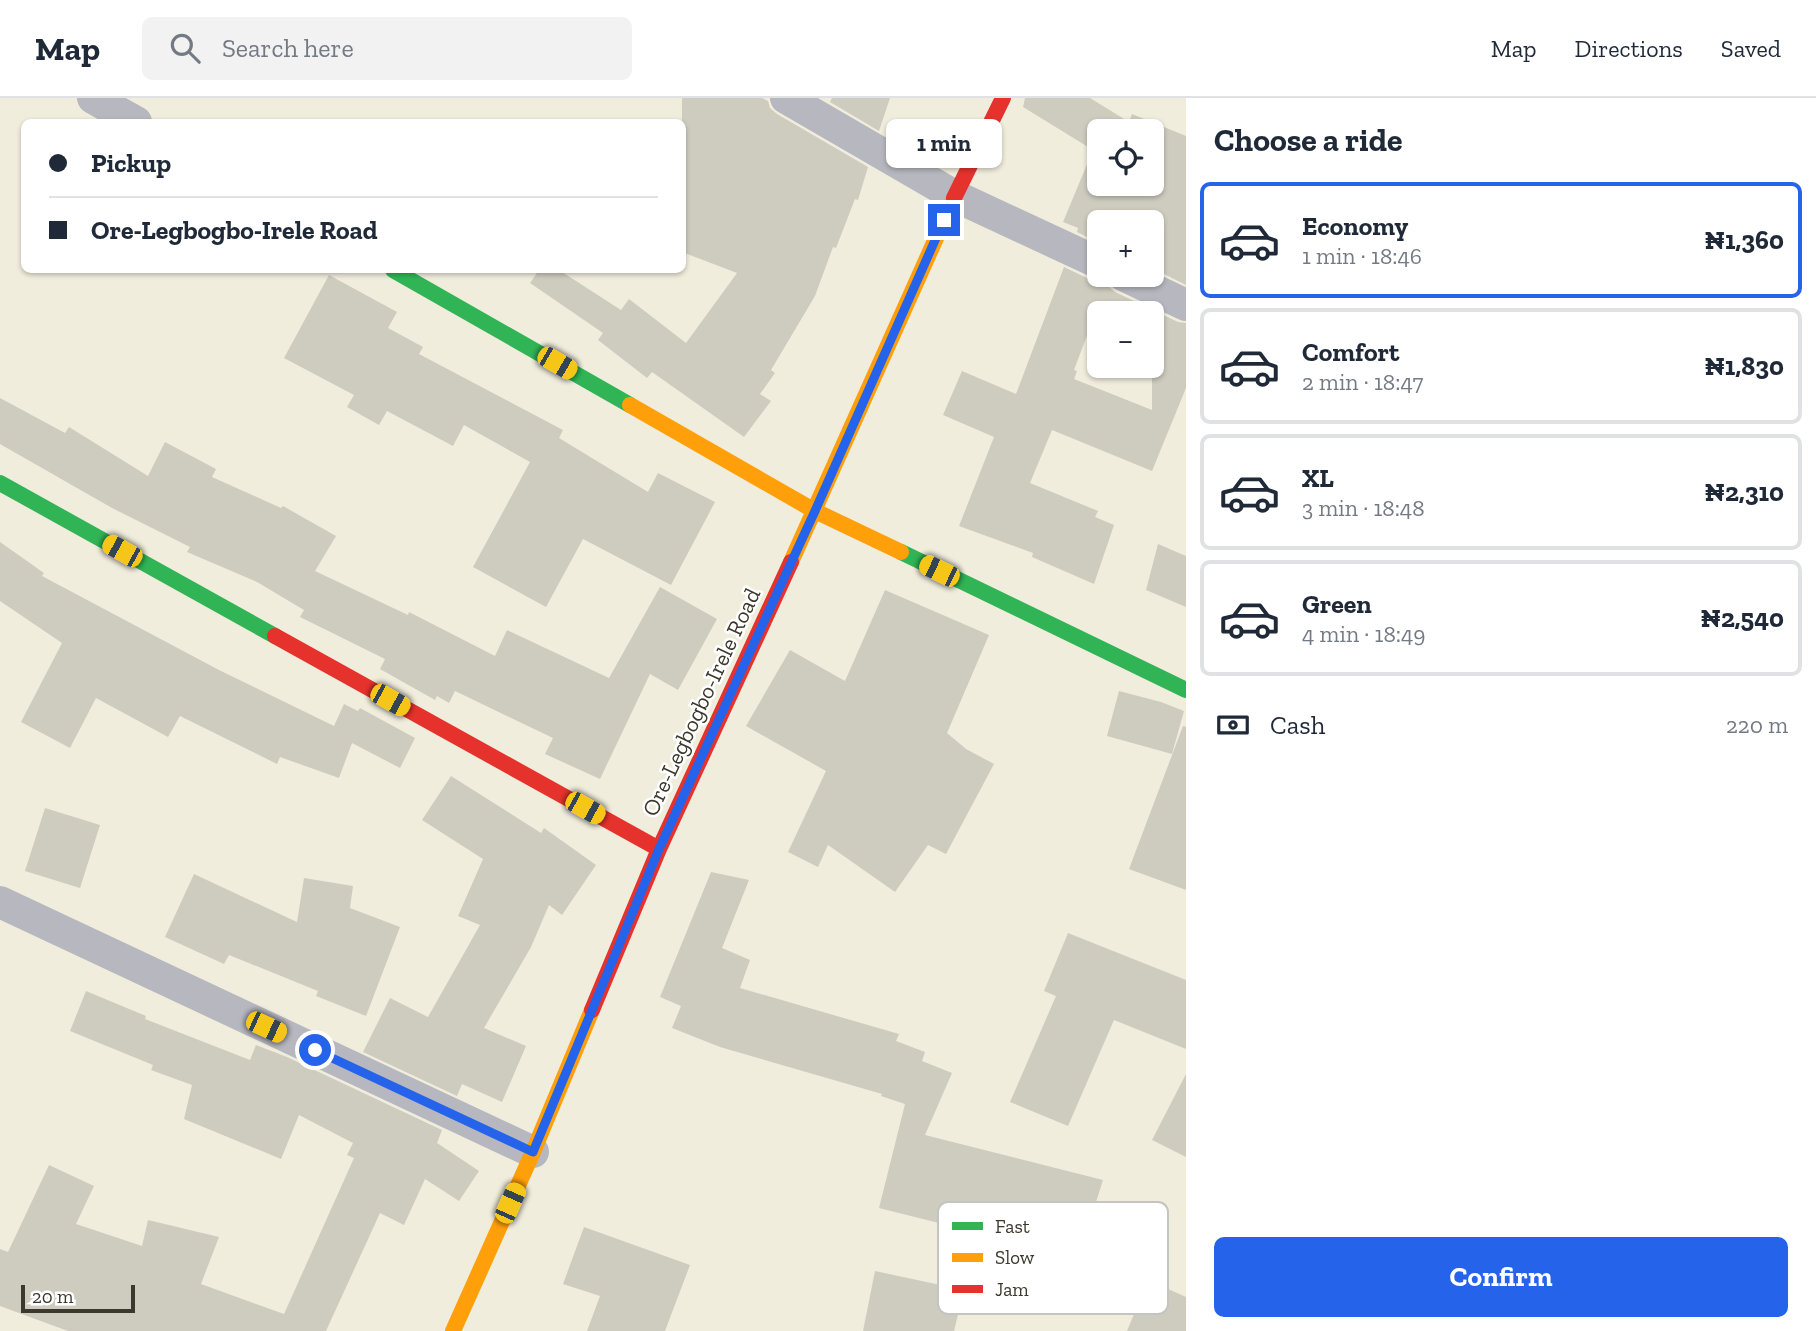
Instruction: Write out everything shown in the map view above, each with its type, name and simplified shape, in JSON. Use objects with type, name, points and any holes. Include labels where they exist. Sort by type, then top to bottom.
[{"type":"street","points":[[93,98],[131,119]]},
{"type":"street","points":[[786,98],[955,196],[1087,257]]},
{"type":"street","name":"Ore-Legbogbo-Irele Road","points":[[453,1331],[533,1152],[659,849],[815,511],[955,196],[1003,98]]},
{"type":"street","points":[[398,273],[815,511],[1186,690]]},
{"type":"street","points":[[1149,287],[1186,305]]},
{"type":"street","points":[[0,483],[659,849]]},
{"type":"street","points":[[0,902],[533,1152]]},
{"type":"building","points":[[682,98],[762,98],[768,101],[770,108],[777,114],[868,167],[858,200],[855,199],[836,248],[833,247],[815,296],[771,370],[775,373],[760,394],[771,401],[744,437],[652,372],[647,378],[598,340],[603,333],[530,283],[537,273],[564,273],[621,310],[629,299],[686,343],[737,273],[686,254],[686,119],[682,119]]},
{"type":"building","points":[[832,98],[890,98],[879,131],[830,102]]},
{"type":"building","points":[[1025,98],[1090,98],[1124,119],[1087,119],[1087,146],[1023,107]]},
{"type":"building","points":[[1132,114],[1144,119],[1130,119]]},
{"type":"building","points":[[1164,127],[1186,136],[1186,285],[1164,274],[1164,210],[1087,210],[1087,237],[1077,232],[1078,228],[1063,222],[1087,164],[1087,196],[1164,196]]},
{"type":"building","points":[[1064,267],[1087,278],[1087,287],[1109,287],[1134,301],[1087,301],[1087,336],[1074,370],[1077,371],[1074,379],[1152,410],[1152,378],[1164,378],[1164,315],[1186,323],[1186,388],[1152,471],[1052,430],[1030,483],[1098,511],[1095,517],[1114,525],[1094,584],[1032,557],[1033,553],[959,526],[994,437],[943,415],[962,371],[1016,394]]},
{"type":"building","points":[[329,275],[397,312],[388,328],[423,347],[419,354],[563,430],[559,438],[648,492],[658,473],[715,502],[671,585],[583,539],[546,607],[473,567],[530,462],[464,425],[453,446],[387,411],[379,425],[347,407],[354,395],[284,358]]},
{"type":"building","points":[[0,398],[65,433],[69,427],[148,476],[165,442],[216,469],[212,477],[281,508],[283,506],[336,536],[315,571],[408,615],[409,612],[495,656],[507,630],[609,678],[660,587],[717,619],[678,690],[650,674],[600,779],[545,754],[553,738],[455,691],[449,703],[437,696],[435,700],[380,669],[385,659],[300,617],[304,610],[257,582],[187,552],[190,547],[112,508],[0,444]]},
{"type":"building","points":[[0,542],[44,573],[42,576],[219,670],[334,726],[344,704],[358,711],[360,708],[415,738],[400,768],[352,743],[339,778],[280,757],[277,764],[180,716],[168,737],[96,698],[70,748],[21,722],[62,643],[0,601]]},
{"type":"building","points":[[1158,544],[1186,556],[1186,607],[1146,590]]},
{"type":"building","points":[[885,590],[989,635],[947,733],[966,749],[994,764],[946,854],[928,845],[895,892],[828,845],[818,867],[788,852],[826,771],[746,726],[790,650],[845,681]]},
{"type":"building","points":[[1119,691],[1184,711],[1172,754],[1107,736]]},
{"type":"building","points":[[1183,726],[1186,727],[1186,890],[1129,869]]},
{"type":"building","points":[[451,776],[541,833],[544,828],[596,865],[562,915],[549,905],[531,947],[484,1028],[526,1046],[502,1102],[462,1084],[457,1096],[363,1052],[390,998],[428,1017],[480,925],[458,916],[483,859],[422,820]]},
{"type":"building","points":[[45,808],[100,825],[80,888],[25,871]]},
{"type":"building","points":[[711,872],[749,880],[722,948],[750,960],[740,988],[899,1034],[896,1041],[925,1052],[922,1061],[952,1073],[925,1135],[1103,1180],[1096,1202],[938,1202],[938,1223],[879,1208],[905,1104],[881,1096],[882,1094],[720,1047],[672,1028],[681,1006],[660,997]]},
{"type":"building","points":[[194,874],[297,922],[304,878],[353,886],[350,908],[400,927],[366,1016],[316,996],[318,991],[229,955],[224,964],[165,937]]},
{"type":"building","points":[[1068,933],[1186,980],[1186,1049],[1114,1020],[1068,1126],[1010,1102],[1056,996],[1044,991]]},
{"type":"building","points":[[86,991],[146,1016],[145,1019],[250,1060],[256,1045],[287,1057],[442,1130],[437,1143],[479,1171],[459,1201],[425,1179],[404,1225],[380,1213],[326,1331],[68,1331],[0,1306],[0,1249],[8,1252],[49,1165],[94,1186],[76,1224],[142,1246],[148,1220],[219,1237],[201,1284],[284,1314],[354,1158],[347,1155],[353,1143],[299,1115],[281,1159],[184,1119],[192,1085],[151,1070],[153,1065],[70,1031]]},
{"type":"building","points":[[1186,1074],[1186,1157],[1152,1140]]},
{"type":"building","points":[[584,1227],[690,1265],[665,1331],[587,1331],[600,1296],[563,1284]]},
{"type":"building","points":[[875,1271],[938,1284],[938,1314],[958,1314],[954,1331],[863,1331]]},
{"type":"building","points":[[1168,1289],[1186,1297],[1186,1331],[1127,1331],[1134,1314],[1168,1314]]},
{"type":"traffic: fast","points":[[398,273],[630,405]]},
{"type":"traffic: fast","points":[[0,483],[275,636]]},
{"type":"traffic: fast","points":[[901,552],[1186,690]]},
{"type":"traffic: slow","points":[[791,562],[954,198]]},
{"type":"traffic: slow","points":[[630,405],[815,511],[901,552]]},
{"type":"traffic: slow","points":[[453,1331],[533,1152],[592,1010]]},
{"type":"traffic: jam","points":[[954,198],[1003,98]]},
{"type":"traffic: jam","points":[[592,1010],[659,849],[791,562]]},
{"type":"traffic: jam","points":[[275,636],[659,849]]},
{"type":"route","points":[[315,1050],[533,1152],[659,849],[815,511],[944,220]]}]
